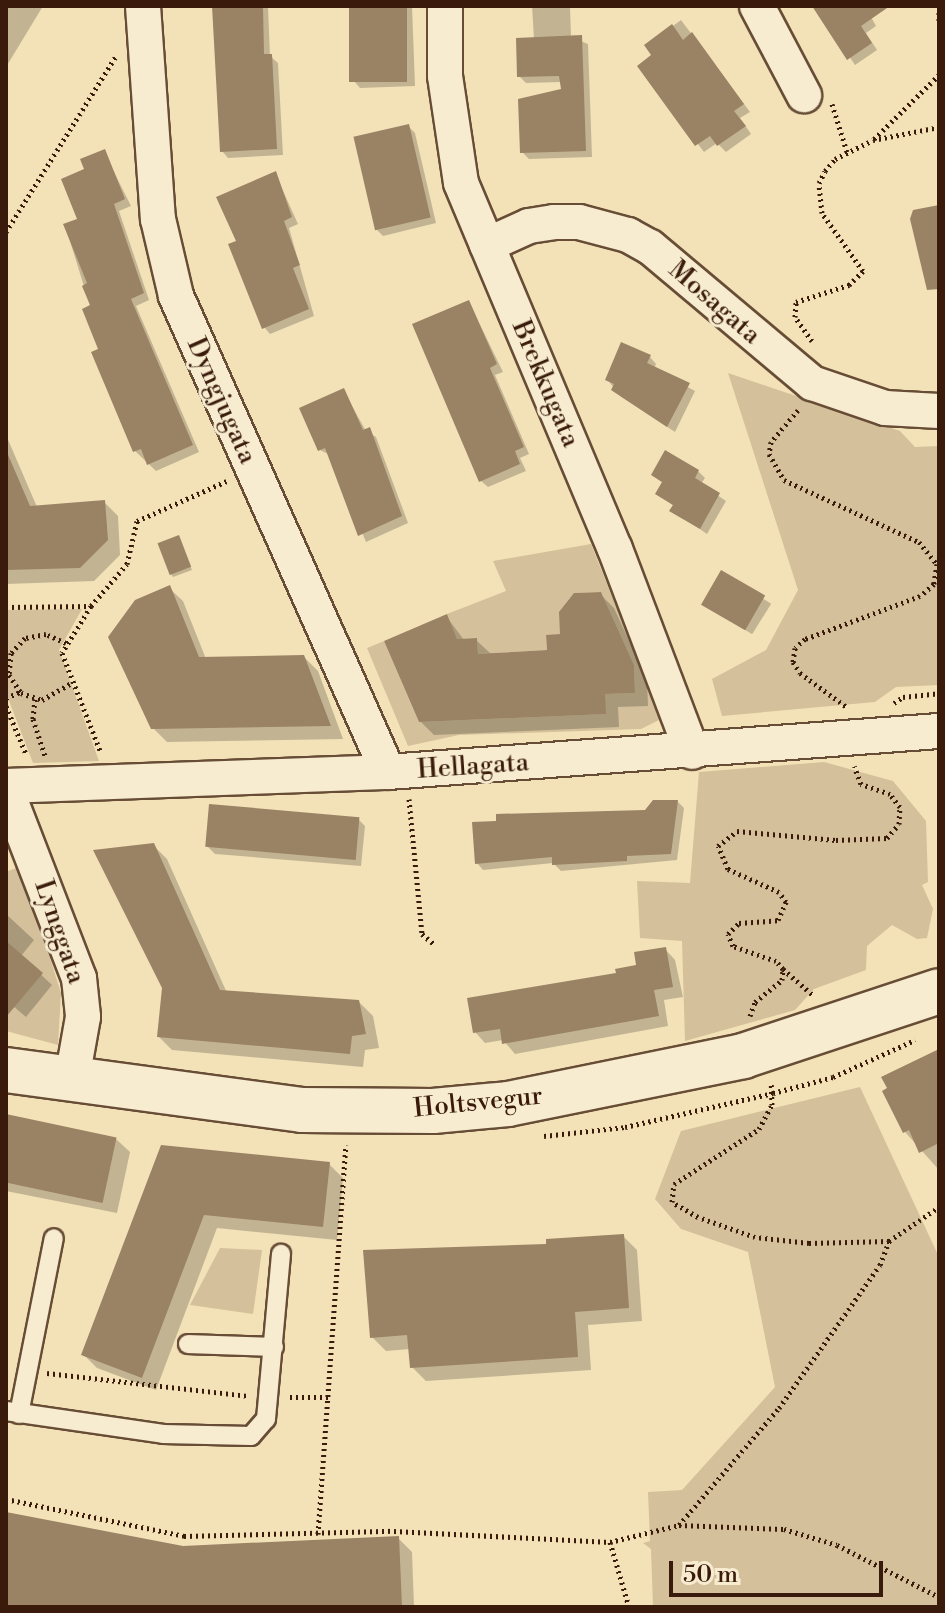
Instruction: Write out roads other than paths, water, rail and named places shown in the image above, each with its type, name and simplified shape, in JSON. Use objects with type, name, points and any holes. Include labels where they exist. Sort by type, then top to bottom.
[{"type":"street","name":"Brekkugata","points":[[445,6],[451,137],[461,183],[615,549],[692,752]]},
{"type":"street","points":[[757,6],[804,95]]},
{"type":"street","name":"Dyngjugata","points":[[144,8],[158,219],[176,296],[397,772]]},
{"type":"street","name":"Mosagata","points":[[487,245],[529,226],[554,222],[579,222],[628,235],[670,263],[812,383],[885,408],[939,411]]},
{"type":"street","name":"Hellagata","points":[[6,787],[397,772],[939,731]]},
{"type":"street","name":"Lynggata","points":[[6,787],[79,978],[83,1017],[72,1079]]},
{"type":"street","name":"Holtsvegur","points":[[6,1070],[302,1110],[433,1111],[508,1104],[758,1052],[939,991]]},
{"type":"lane","points":[[54,1238],[28,1370],[13,1413],[235,1439],[263,1430],[269,1397],[281,1254]]},
{"type":"lane","points":[[188,1344],[274,1347]]}]
